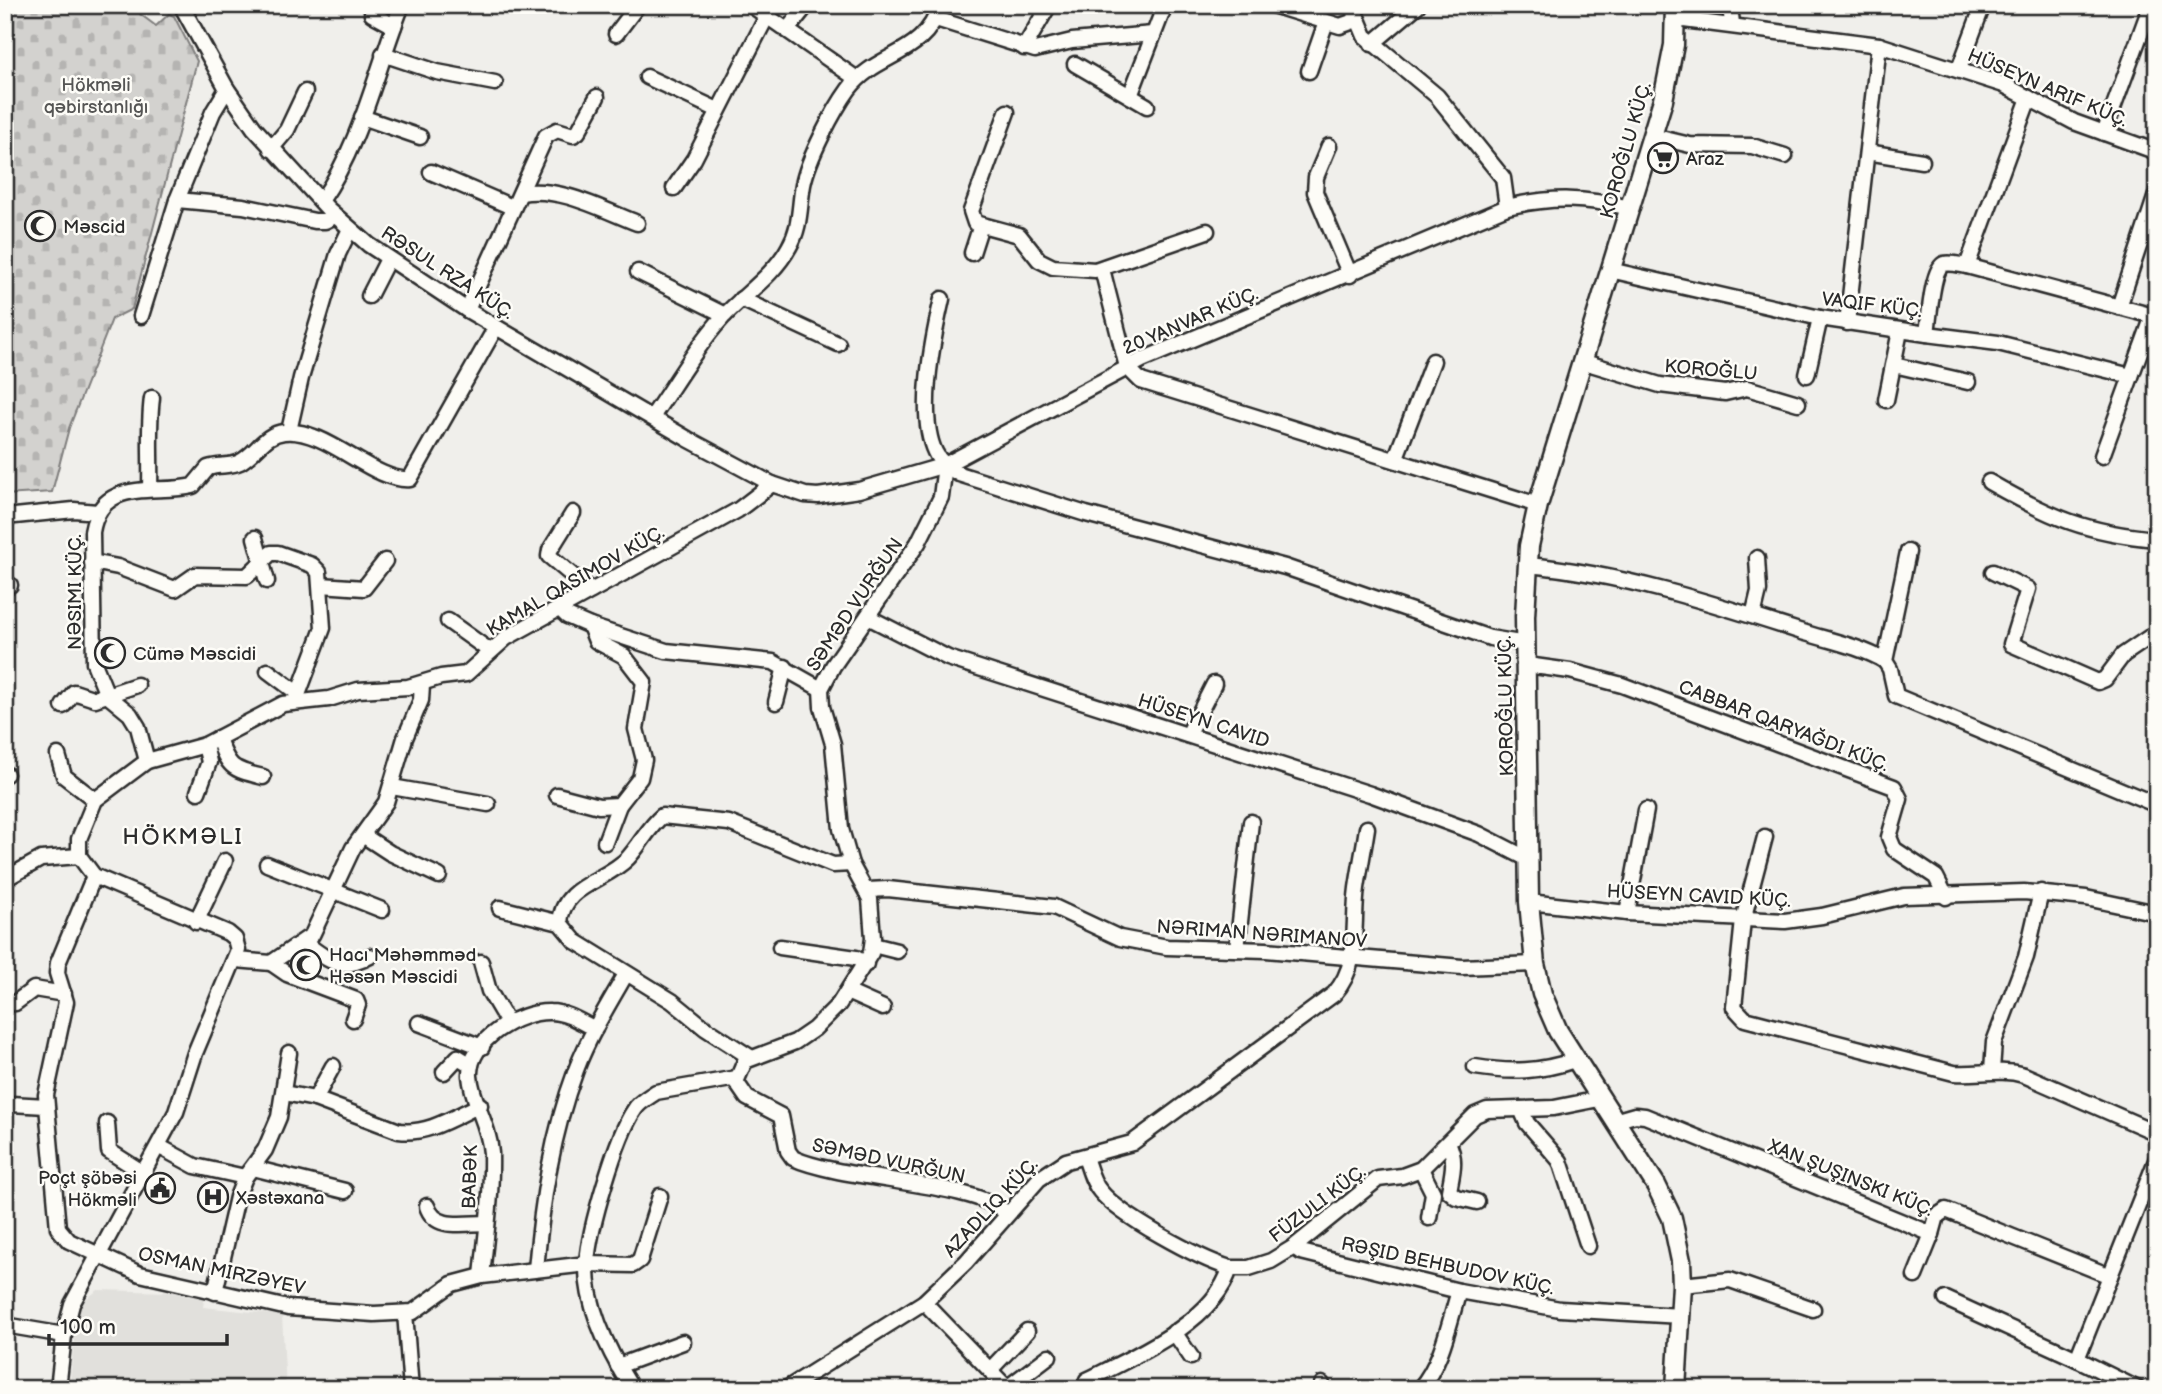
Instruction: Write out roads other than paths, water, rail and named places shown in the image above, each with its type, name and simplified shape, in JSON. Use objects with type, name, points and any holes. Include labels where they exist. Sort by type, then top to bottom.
[{"type":"street","points":[[172,5],[182,5]]},
{"type":"street","name":"RƏSUL RZA KÜÇ.","points":[[182,5],[227,89],[271,149],[350,229],[388,259],[467,310],[772,484]]},
{"type":"street","points":[[374,5],[372,14],[376,19],[394,26]]},
{"type":"street","points":[[321,201],[335,181],[362,117],[402,5]]},
{"type":"street","points":[[616,34],[638,5]]},
{"type":"street","points":[[751,5],[857,79]]},
{"type":"street","points":[[787,30],[807,5]]},
{"type":"street","points":[[1024,48],[1048,5]]},
{"type":"street","points":[[1130,96],[1165,5]]},
{"type":"street","points":[[1272,5],[1340,26],[1357,20]]},
{"type":"street","points":[[1352,5],[1357,20],[1372,44],[1437,96],[1503,178],[1507,207]]},
{"type":"street","points":[[1372,44],[1418,5]]},
{"type":"street","points":[[1730,5],[1732,24]]},
{"type":"street","points":[[1959,69],[1983,5]]},
{"type":"street","points":[[2104,133],[2151,5]]},
{"type":"street","points":[[652,417],[725,315],[776,265],[794,239],[808,168],[844,95],[857,79],[922,38],[938,12],[1024,48],[1035,50],[1072,41],[1153,34]]},
{"type":"street","name":"HÜSEYN ARIF KÜÇ.","points":[[1676,12],[1732,24],[1879,45],[1959,69],[2029,98],[2074,122],[2157,152]]},
{"type":"street","name":"KOROĞLU KÜÇ.","points":[[1676,12],[1671,64],[1653,136],[1538,505],[1527,565],[1526,644],[1529,902],[1535,964],[1542,994],[1575,1060],[1669,1209],[1677,1236],[1682,1285],[1676,1389]]},
{"type":"street","points":[[674,188],[694,159],[767,16]]},
{"type":"street","points":[[1309,71],[1326,22]]},
{"type":"street","points":[[1847,323],[1879,45]]},
{"type":"street","points":[[383,54],[437,72],[495,83]]},
{"type":"street","points":[[1075,64],[1147,106]]},
{"type":"street","points":[[646,77],[718,110]]},
{"type":"street","points":[[141,316],[177,200],[213,112],[227,89]]},
{"type":"street","points":[[271,149],[287,130],[305,92]]},
{"type":"street","points":[[467,310],[546,136],[557,130],[573,135],[578,132],[597,97]]},
{"type":"street","points":[[1967,266],[2029,98]]},
{"type":"street","points":[[1007,112],[971,211],[975,223],[1019,235],[1040,260],[1053,267],[1102,269],[1207,231]]},
{"type":"street","points":[[362,117],[420,137]]},
{"type":"street","points":[[1653,136],[1690,145],[1752,146],[1785,156]]},
{"type":"street","points":[[1329,146],[1316,177],[1315,192],[1350,275]]},
{"type":"street","points":[[1867,152],[1922,161]]},
{"type":"street","points":[[430,172],[512,207]]},
{"type":"street","points":[[521,193],[536,190],[563,195],[637,223]]},
{"type":"street","points":[[2119,307],[2157,192]]},
{"type":"street","name":"20 YANVAR KÜÇ.","points":[[772,484],[805,495],[836,495],[945,466],[1127,367],[1507,207],[1545,198],[1567,198],[1631,208]]},
{"type":"street","points":[[177,200],[243,206],[315,221],[326,221],[335,216]]},
{"type":"street","points":[[972,253],[981,225]]},
{"type":"street","points":[[350,229],[338,254],[304,366],[289,431],[313,437],[394,477],[410,479],[496,327]]},
{"type":"street","points":[[369,296],[388,259]]},
{"type":"street","name":"VAQIF KÜÇ.","points":[[1611,271],[1820,318],[1927,334],[1939,267],[1944,264],[1967,266],[2155,317]]},
{"type":"street","points":[[1102,269],[1127,367],[1141,381],[1538,505]]},
{"type":"street","points":[[638,272],[725,315]]},
{"type":"street","points":[[741,299],[838,344]]},
{"type":"street","points":[[942,299],[932,345],[928,399],[935,452],[945,466],[978,480],[1086,514],[1285,566],[1490,638],[1526,644]]},
{"type":"street","points":[[2102,456],[2155,317]]},
{"type":"street","points":[[1807,375],[1820,318]]},
{"type":"street","points":[[1886,400],[1900,331]]},
{"type":"street","points":[[1927,334],[1998,343],[2131,376]]},
{"type":"street","points":[[1395,460],[1433,361]]},
{"type":"street","name":"KOROĞLU","points":[[1581,361],[1660,385],[1725,393],[1747,388],[1798,403]]},
{"type":"street","points":[[1894,365],[1968,382]]},
{"type":"street","points":[[150,489],[152,450],[148,430],[152,397]]},
{"type":"street","name":"NƏSIMI KÜÇ.","points":[[147,761],[135,721],[107,695],[94,663],[92,532],[97,512],[110,498],[150,489],[192,486],[208,468],[235,464],[268,436],[289,431]]},
{"type":"street","name":"SƏMƏD VURĞUN","points":[[750,1058],[805,1036],[826,1018],[866,964],[873,945],[868,890],[851,864],[841,829],[833,744],[822,707],[821,689],[833,666],[912,552],[936,510],[944,486],[945,466]]},
{"type":"street","points":[[1989,482],[2031,506],[2094,531],[2157,539]]},
{"type":"street","points":[[58,1389],[64,1335],[72,1304],[96,1256],[160,1147],[176,1112],[202,1035],[236,960],[237,944],[228,933],[196,922],[94,876],[79,856],[82,825],[95,800],[147,761],[205,745],[296,696],[329,699],[358,690],[422,685],[441,677],[466,674],[506,638],[752,501],[772,484]]},
{"type":"street","points":[[5,517],[74,510],[97,512]]},
{"type":"street","points":[[573,513],[550,550],[550,556],[591,591]]},
{"type":"street","points":[[256,538],[267,581]]},
{"type":"street","points":[[1885,661],[1908,552]]},
{"type":"street","points":[[92,562],[118,567],[176,589],[195,575],[247,576],[271,553],[312,565],[319,572],[323,628],[296,696]]},
{"type":"street","points":[[1753,616],[1759,591],[1756,558]]},
{"type":"street","points":[[321,585],[364,588],[385,561]]},
{"type":"street","points":[[1527,565],[1604,578],[1753,616],[1885,661],[1891,669],[1893,690],[1901,701],[2157,805]]},
{"type":"street","points":[[1993,572],[2028,589],[2011,644],[2098,681],[2105,679],[2123,655],[2157,632]]},
{"type":"street","points":[[560,609],[567,616],[630,642],[666,651],[762,660],[785,667],[821,689]]},
{"type":"street","name":"HÜSEYN CAVID","points":[[868,617],[948,658],[1382,799],[1479,834],[1528,859]]},
{"type":"street","points":[[447,621],[490,651]]},
{"type":"street","points":[[590,626],[596,641],[624,656],[644,682],[636,729],[644,760],[640,778],[619,805],[604,842]]},
{"type":"street","points":[[624,656],[630,642]]},
{"type":"street","points":[[1527,665],[1570,671],[1622,685],[1894,787],[1900,799],[1889,837],[1891,843],[1894,849],[1936,877],[1946,897]]},
{"type":"street","points":[[776,702],[785,667]]},
{"type":"street","points":[[268,671],[296,696]]},
{"type":"street","points":[[1188,735],[1214,684]]},
{"type":"street","points":[[64,706],[74,692],[95,699],[137,685]]},
{"type":"street","points":[[271,963],[312,935],[353,848],[380,814],[405,738],[421,700],[422,685]]},
{"type":"street","points":[[218,738],[227,763],[235,770],[262,777]]},
{"type":"street","points":[[198,792],[209,762],[205,745]]},
{"type":"street","points":[[58,755],[64,776],[95,800]]},
{"type":"street","points":[[391,787],[488,804]]},
{"type":"street","points":[[557,795],[599,806],[619,805]]},
{"type":"street","points":[[1627,913],[1646,810]]},
{"type":"street","points":[[632,1389],[618,1366],[600,1325],[587,1264],[607,1175],[635,1108],[656,1092],[737,1078],[740,1067],[750,1058],[705,1028],[672,1001],[575,941],[561,923],[561,912],[575,892],[617,868],[662,816],[729,823],[832,865],[851,864]]},
{"type":"street","points":[[1237,949],[1251,822]]},
{"type":"street","points":[[786,1389],[924,1303],[966,1262],[1006,1213],[1052,1168],[1132,1143],[1318,1008],[1342,985],[1353,960],[1357,890],[1367,828]]},
{"type":"street","points":[[364,836],[390,853],[439,876]]},
{"type":"street","points":[[1765,838],[1743,920],[1734,1007],[1745,1019],[1954,1073],[1970,1074],[1992,1070],[2024,1075],[2157,1133]]},
{"type":"street","points":[[5,879],[41,859],[79,856]]},
{"type":"street","points":[[196,922],[225,861]]},
{"type":"street","points":[[267,864],[382,910]]},
{"type":"street","name":"OSMAN MIRZƏYEV","points":[[94,876],[58,963],[57,973],[66,1002],[48,1083],[46,1106],[58,1228],[69,1241],[96,1256],[140,1273],[288,1308],[374,1314],[405,1313],[423,1306],[452,1284],[482,1276],[587,1264],[633,1265],[640,1260],[660,1196]]},
{"type":"street","name":"NƏRIMAN NƏRIMANOV","points":[[868,890],[888,889],[1043,905],[1070,913],[1120,938],[1198,950],[1237,949],[1462,967],[1535,964]]},
{"type":"street","points":[[1992,1070],[1994,1042],[2026,957],[2041,892]]},
{"type":"street","name":"HÜSEYN CAVID KÜÇ.","points":[[1529,902],[1627,913],[1785,921],[1822,916],[1905,896],[1946,897],[2041,892],[2086,898],[2157,913]]},
{"type":"street","points":[[500,908],[561,923]]},
{"type":"street","points":[[304,942],[341,965],[356,964],[370,956]]},
{"type":"street","points":[[873,945],[897,951]]},
{"type":"street","points":[[780,947],[856,958],[866,964]]},
{"type":"street","points":[[236,960],[271,963],[287,974],[356,1000],[358,1005],[353,1019]]},
{"type":"street","points":[[481,962],[489,991],[508,1023]]},
{"type":"street","points":[[536,1269],[542,1200],[557,1133],[577,1069],[595,1029],[626,974]]},
{"type":"street","points":[[5,1004],[15,1003],[34,989],[64,994]]},
{"type":"street","points":[[847,992],[883,1008]]},
{"type":"street","points":[[444,1072],[458,1057],[471,1065],[482,1047],[508,1023],[537,1012],[553,1012],[595,1029]]},
{"type":"street","points":[[419,1023],[482,1047]]},
{"type":"street","points":[[215,1292],[237,1197],[279,1117],[289,1053]]},
{"type":"street","points":[[1475,1068],[1506,1072],[1534,1071],[1575,1060]]},
{"type":"street","name":"BABƏK","points":[[471,1065],[472,1088],[490,1139],[492,1183],[482,1276]]},
{"type":"street","points":[[315,1100],[333,1066]]},
{"type":"street","name":"SƏMƏD VURĞUN","points":[[737,1078],[741,1093],[781,1116],[788,1151],[793,1158],[890,1182],[974,1197],[999,1206],[1006,1213]]},
{"type":"street","points":[[284,1093],[315,1100],[411,1133],[424,1130],[480,1105]]},
{"type":"street","name":"FÜZULI KÜÇ.","points":[[1230,1268],[1249,1268],[1271,1261],[1294,1247],[1378,1179],[1402,1177],[1421,1169],[1463,1124],[1475,1115],[1487,1110],[1554,1108],[1599,1099]]},
{"type":"street","points":[[11,1104],[46,1106]]},
{"type":"street","points":[[1521,1109],[1527,1123],[1560,1161],[1588,1246]]},
{"type":"street","name":"XAN ŞUŞINSKI KÜÇ.","points":[[1614,1121],[1635,1115],[1660,1121],[1932,1234],[1937,1216],[1946,1210],[2110,1276]]},
{"type":"street","points":[[107,1123],[109,1151],[145,1174]]},
{"type":"street","points":[[1448,1143],[1454,1153],[1449,1191],[1456,1197],[1477,1202]]},
{"type":"street","points":[[160,1147],[195,1166],[345,1191]]},
{"type":"street","points":[[1084,1157],[1100,1191],[1112,1202],[1198,1255],[1230,1268],[1227,1282],[1215,1299],[1174,1332],[1087,1380],[1086,1389]]},
{"type":"street","points":[[2077,1359],[2157,1158]]},
{"type":"street","points":[[1421,1169],[1433,1193],[1429,1218]]},
{"type":"street","points":[[427,1206],[431,1217],[438,1223],[487,1223]]},
{"type":"street","points":[[1915,1276],[1932,1234]]},
{"type":"street","name":"RƏŞID BEHBUDOV KÜÇ.","points":[[1294,1247],[1301,1252],[1459,1291],[1574,1311],[1681,1316]]},
{"type":"street","points":[[1682,1285],[1730,1280],[1813,1309]]},
{"type":"street","points":[[1420,1388],[1428,1379],[1437,1359],[1459,1291]]},
{"type":"street","points":[[1947,1299],[2138,1389]]},
{"type":"street","points":[[924,1303],[1008,1388],[1049,1356]]},
{"type":"street","points":[[405,1313],[411,1389]]},
{"type":"street","points":[[5,1325],[64,1335]]},
{"type":"street","points":[[990,1370],[1027,1331]]},
{"type":"street","points":[[1174,1332],[1191,1357]]},
{"type":"street","points":[[618,1366],[683,1342]]},
{"type":"place","name":"Araz","points":[[1663,158]]},
{"type":"place","name":"Məscid","points":[[40,226]]},
{"type":"place","name":"Cümə Məscidi","points":[[110,653]]},
{"type":"place","name":"Hacı Məhəmməd Həsən Məscidi","points":[[306,965]]},
{"type":"place","name":"Poçt şöbəsi Hökməli","points":[[160,1188]]},
{"type":"place","name":"Xəstəxana","points":[[213,1197]]},
{"type":"district","name":"HÖKMƏLI","points":[[183,836]]},
{"type":"park label","name":"Hökməli qəbirstanlığı","points":[[96,95]]}]
